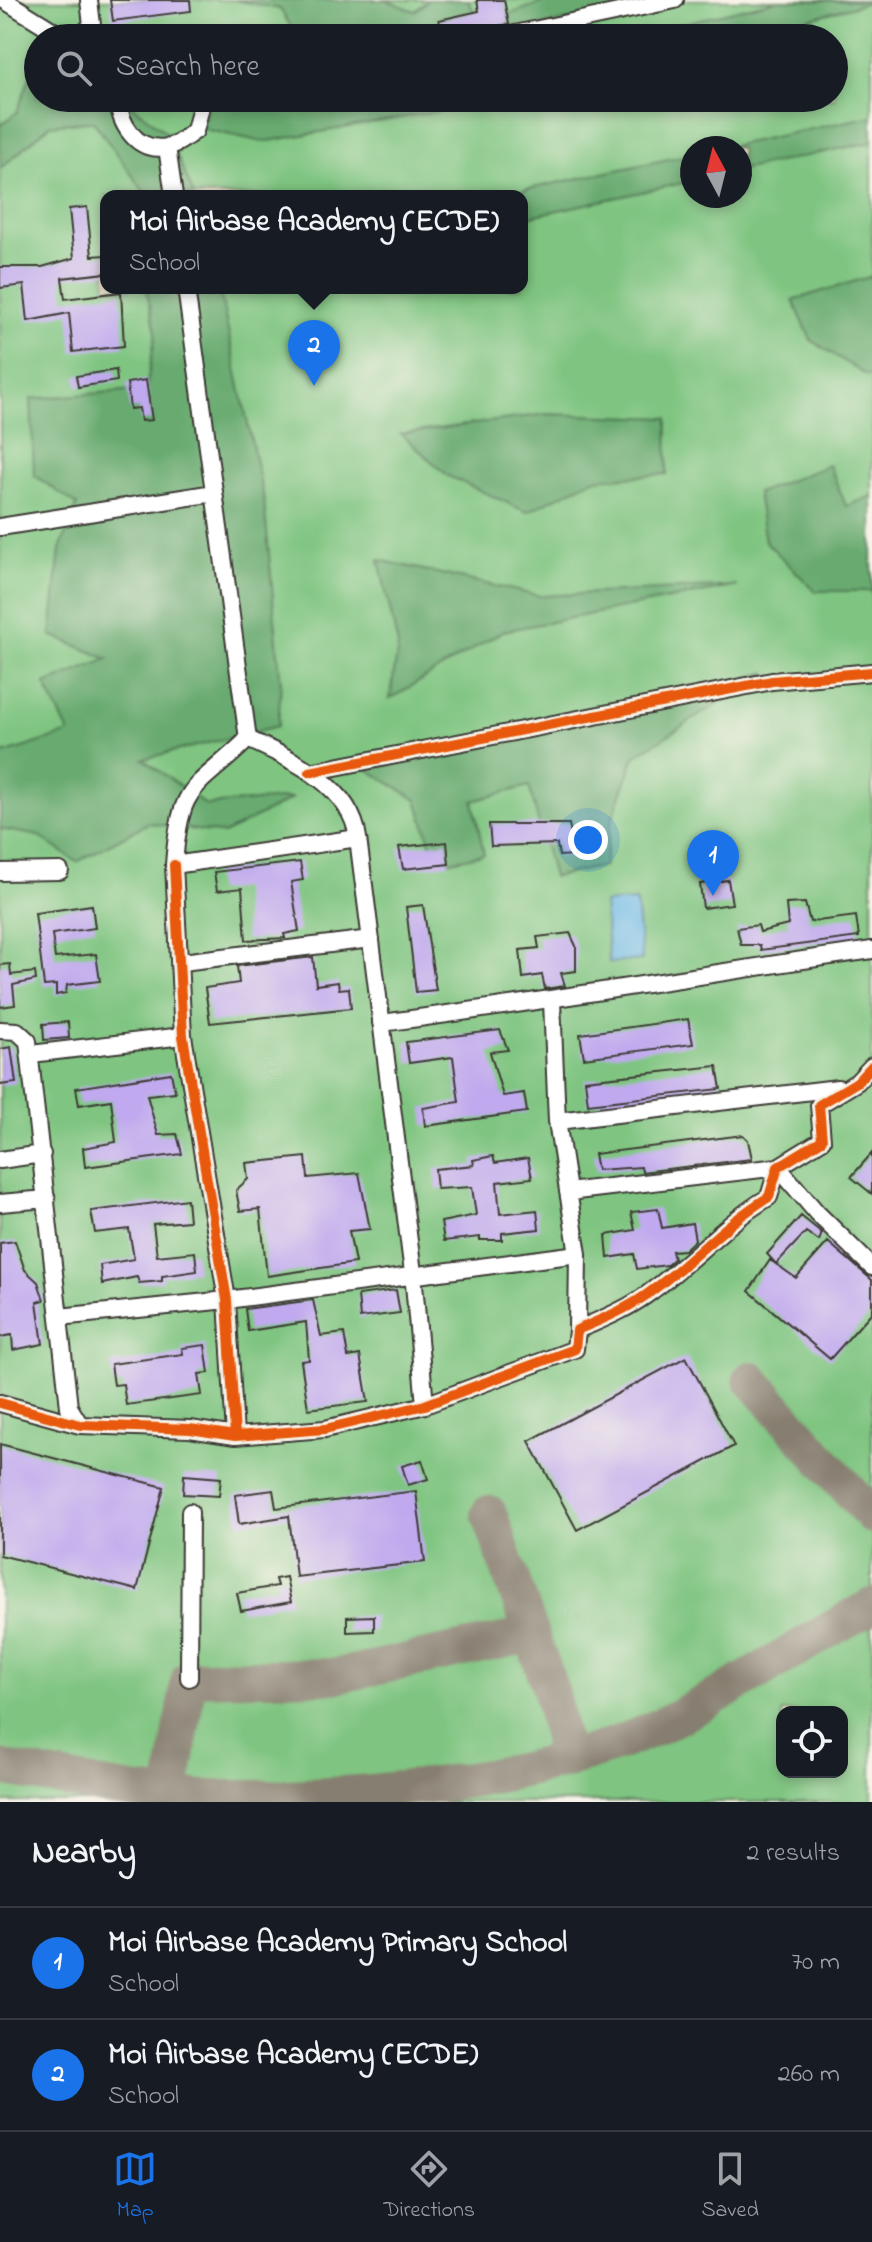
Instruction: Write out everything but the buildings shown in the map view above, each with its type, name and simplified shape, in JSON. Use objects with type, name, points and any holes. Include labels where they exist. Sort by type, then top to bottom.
[{"type":"street","points":[[4,0],[43,24]]},
{"type":"street","points":[[89,0],[92,24]]},
{"type":"street","points":[[557,24],[648,3],[675,0]]},
{"type":"street","points":[[119,112],[130,135],[147,146],[167,147],[195,131],[202,112]]},
{"type":"street","points":[[167,147],[173,190]]},
{"type":"street","points":[[187,294],[248,739]]},
{"type":"street","points":[[0,527],[214,493]]},
{"type":"street","points":[[310,772],[772,681],[872,672]]},
{"type":"street","points":[[248,739],[329,785],[356,821],[413,1273],[425,1405]]},
{"type":"street","points":[[235,1436],[227,1300],[183,1036],[182,962],[174,865],[177,826],[189,790],[248,739]]},
{"type":"street","points":[[174,865],[358,838]]},
{"type":"street","points":[[0,872],[60,871]]},
{"type":"street","points":[[182,962],[371,939]]},
{"type":"street","points":[[381,1023],[552,1001],[731,970],[872,950]]},
{"type":"street","points":[[0,1403],[80,1425],[190,1429],[235,1436],[325,1429],[425,1405],[575,1349],[578,1254],[557,1121],[552,1001]]},
{"type":"street","points":[[0,1030],[25,1035],[31,1054],[69,1407],[80,1425]]},
{"type":"street","points":[[31,1054],[183,1036]]},
{"type":"street","points":[[568,1192],[778,1167],[822,1140],[819,1105],[857,1082],[872,1066]]},
{"type":"street","points":[[557,1121],[825,1092],[857,1082]]},
{"type":"street","points":[[0,1160],[42,1154]]},
{"type":"street","points":[[778,1167],[817,1213],[872,1267]]},
{"type":"street","points":[[577,1330],[617,1313],[653,1290],[735,1216],[769,1197],[778,1167]]},
{"type":"street","points":[[0,1203],[47,1199]]},
{"type":"street","points":[[59,1317],[227,1300],[413,1273],[578,1254]]},
{"type":"street","points":[[189,1678],[190,1512]]},
{"type":"green space","points":[[0,0],[872,0],[872,1802],[0,1802]]},
{"type":"green space","points":[[234,0],[386,0],[415,11],[428,0],[468,0],[481,24],[289,24],[280,9]]},
{"type":"green space","points":[[550,0],[671,0],[550,24],[481,24]]},
{"type":"green space","points":[[778,0],[872,1],[790,24],[680,24]]},
{"type":"green space","points":[[24,93],[24,112],[140,112],[168,134],[191,190],[143,190],[93,121],[50,125],[0,169],[0,126],[17,112]]},
{"type":"green space","points":[[205,112],[435,112],[263,142],[203,129]]},
{"type":"green space","points":[[872,116],[872,142],[752,167],[752,141]]},
{"type":"green space","points":[[680,157],[680,184],[528,217],[528,190],[523,190]]},
{"type":"green space","points":[[872,276],[872,375],[867,376],[811,340],[793,300]]},
{"type":"green space","points":[[147,294],[220,294],[264,500],[281,684],[278,726],[143,759],[206,805],[293,798],[224,834],[148,823],[77,862],[39,836],[0,829],[0,755],[69,733],[45,684],[108,659],[51,635],[60,549],[77,505],[34,475],[31,399],[146,389],[156,332]]},
{"type":"green space","points":[[547,414],[668,418],[667,474],[594,479],[527,512],[448,476],[401,434]]},
{"type":"green space","points":[[829,465],[846,506],[872,496],[872,591],[815,591],[765,541],[757,493]]},
{"type":"green space","points":[[379,560],[540,596],[737,586],[503,631],[390,699],[398,646]]},
{"type":"green space","points":[[768,672],[635,756],[611,822],[604,866],[553,877],[529,786],[473,801],[484,854],[437,864],[417,800],[367,769],[520,737]]},
{"type":"water","points":[[636,901],[642,960],[609,963],[604,903]]},
{"type":"taxiway","points":[[751,1379],[872,1516]]},
{"type":"taxiway","points":[[489,1513],[550,1688],[566,1761]]},
{"type":"taxiway","points":[[0,1768],[173,1797],[290,1797],[419,1787],[483,1778],[545,1765],[655,1728],[710,1700],[872,1606]]},
{"type":"taxiway","points":[[171,1796],[189,1678],[336,1676],[531,1635]]},
{"type":"cycle path","points":[[310,772],[772,681],[872,672]]},
{"type":"cycle path","points":[[174,865],[183,1036],[227,1300],[235,1436]]},
{"type":"cycle path","points":[[0,1403],[80,1425],[190,1429],[235,1436],[325,1429],[425,1405],[575,1349],[577,1330],[616,1313],[644,1296],[738,1218],[769,1197],[778,1167],[822,1140],[819,1105],[857,1082],[872,1066]]},
{"type":"place","name":"Moi Airbase Academy (ECDE)","points":[[314,386]]},
{"type":"place","name":"Moi Airbase Academy Primary School","points":[[713,896]]}]
